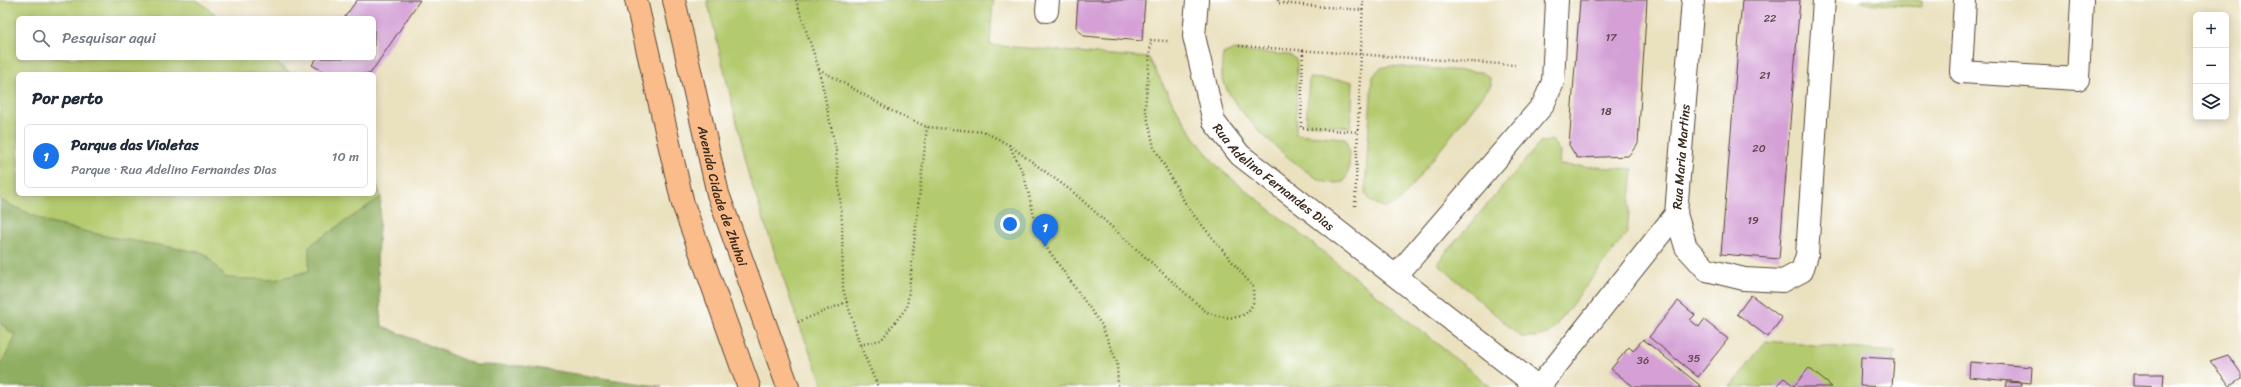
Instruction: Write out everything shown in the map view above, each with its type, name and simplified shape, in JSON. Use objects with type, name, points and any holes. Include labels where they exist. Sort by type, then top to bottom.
[{"type":"main road","points":[[636,0],[683,204],[749,387]]},
{"type":"main road","name":"Avenida Cidade de Zhuhai","points":[[674,0],[718,194],[788,387]]},
{"type":"street","name":"Rua Adelino Fernandes Dias","points":[[1196,0],[1194,36],[1214,122],[1240,156],[1539,387]]},
{"type":"street","points":[[1396,276],[1543,105],[1553,82],[1557,0]]},
{"type":"street","name":"Rua Maria Martins","points":[[1539,387],[1676,214],[1693,0]]},
{"type":"street","points":[[1676,214],[1686,247],[1707,270],[1744,279],[1783,281],[1802,271],[1807,255],[1824,0]]},
{"type":"street","points":[[1965,0],[1961,72],[2078,79],[2082,0]]},
{"type":"path","points":[[796,0],[819,69],[836,151],[842,222],[843,289],[860,345],[878,387]]},
{"type":"path","points":[[1278,0],[1278,3],[1363,10]]},
{"type":"path","points":[[1355,206],[1363,0]]},
{"type":"path","points":[[819,69],[892,111],[927,127],[985,132],[1009,145],[1073,192],[1205,311],[1219,317],[1232,318],[1246,313],[1253,303],[1253,287],[1188,208],[1154,147],[1145,108],[1152,40],[1174,41]]},
{"type":"path","points":[[1239,46],[1515,65]]},
{"type":"path","points":[[1303,50],[1301,128],[1359,132]]},
{"type":"path","points":[[860,345],[881,340],[907,307],[927,127]]},
{"type":"path","points":[[1009,145],[1024,175],[1039,237],[1101,324],[1116,362],[1118,387]]},
{"type":"path","points":[[798,322],[847,302]]},
{"type":"green space","points":[[0,0],[197,0],[217,16],[16,16],[16,60],[274,60],[288,72],[16,72],[16,196],[376,196],[376,182],[381,197],[347,221],[309,271],[275,280],[226,278],[204,253],[110,237],[49,223],[0,200]]},
{"type":"green space","points":[[707,0],[993,0],[990,45],[1149,58],[1173,103],[1190,130],[1209,157],[1221,170],[1491,387],[824,387],[798,322],[752,185]]},
{"type":"green space","points":[[1860,0],[1922,0],[1922,7],[1863,3]]},
{"type":"green space","points":[[1232,50],[1290,55],[1297,60],[1296,134],[1345,138],[1349,154],[1349,166],[1344,182],[1335,183],[1320,180],[1293,162],[1248,119],[1236,104],[1227,89],[1222,76],[1223,54]]},
{"type":"green space","points":[[1391,66],[1482,72],[1490,78],[1491,85],[1400,201],[1386,208],[1372,202],[1365,193],[1372,78],[1380,68]]},
{"type":"green space","points":[[1309,78],[1353,81],[1351,127],[1306,124]]},
{"type":"green space","points":[[1552,140],[1560,152],[1559,165],[1633,169],[1627,233],[1550,333],[1536,337],[1521,337],[1437,263],[1540,143]]},
{"type":"green space","points":[[381,197],[377,260],[382,326],[476,365],[523,366],[662,387],[0,387],[0,367],[16,336],[0,323],[0,200],[49,223],[110,237],[204,253],[226,278],[275,280],[309,271],[309,246]]},
{"type":"green space","points":[[0,323],[16,336],[0,367]]},
{"type":"green space","points":[[1766,341],[1895,352],[1892,387],[1730,387]]},
{"type":"building","points":[[357,0],[420,0],[371,72],[324,72],[312,65],[316,60],[376,60],[376,16],[345,16]]},
{"type":"building","points":[[1078,0],[1145,0],[1142,41],[1084,36],[1076,27]]},
{"type":"building","points":[[1580,0],[1647,0],[1638,144],[1628,156],[1577,158],[1569,145]]},
{"type":"building","points":[[1742,0],[1800,0],[1779,259],[1721,254]]},
{"type":"building","points":[[1751,295],[1782,318],[1768,337],[1737,314]]},
{"type":"building","points":[[1678,301],[1695,315],[1690,320],[1699,327],[1704,320],[1728,339],[1698,377],[1649,337]]},
{"type":"building","points":[[1643,339],[1702,387],[1634,387],[1611,369],[1629,347],[1633,351]]},
{"type":"building","points":[[2228,355],[2241,373],[2241,379],[2230,386],[2210,361]]},
{"type":"building","points":[[1861,357],[1894,359],[1892,387],[1860,386]]},
{"type":"building","points":[[1970,362],[2032,367],[2031,383],[1969,377]]},
{"type":"building","points":[[1809,368],[1832,387],[1775,387],[1784,378],[1794,386]]},
{"type":"building","points":[[2133,374],[2164,374],[2163,387],[2133,386]]},
{"type":"building","points":[[2007,382],[2022,383],[2021,387],[2006,387]]},
{"type":"place","name":"Parque das Violetas","points":[[1045,247]]}]
